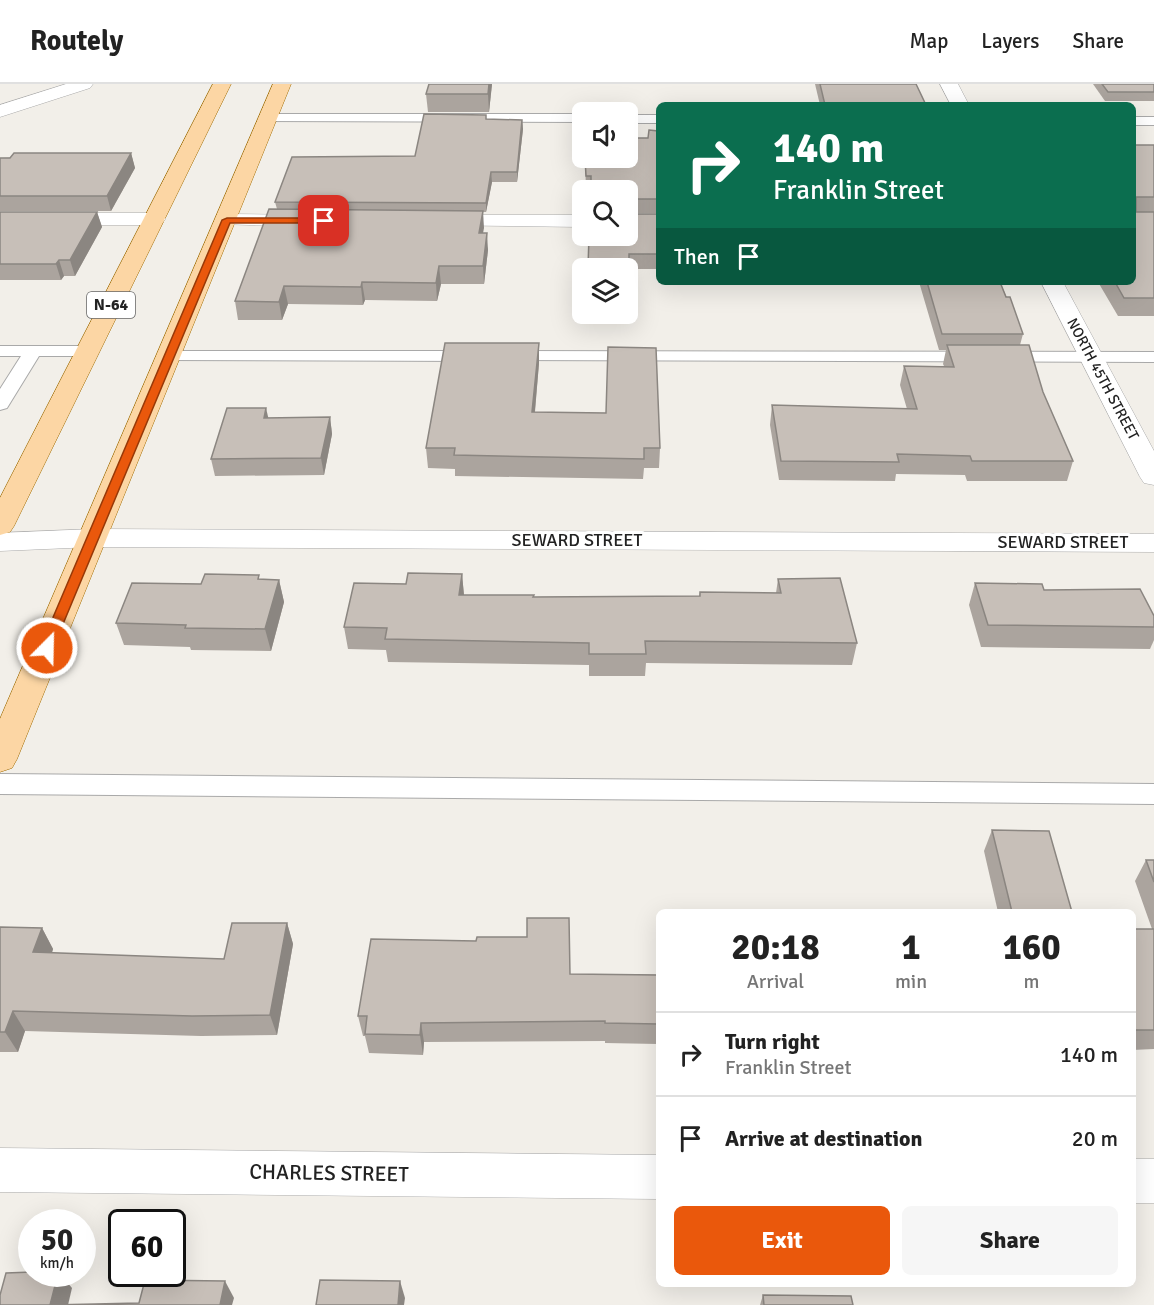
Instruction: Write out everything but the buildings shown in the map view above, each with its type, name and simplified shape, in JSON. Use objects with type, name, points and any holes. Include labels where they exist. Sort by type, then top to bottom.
[{"type":"main road","name":"N-64","points":[[0,526],[222,84]]},
{"type":"main road","points":[[0,759],[282,84]]},
{"type":"street","points":[[0,111],[84,84]]},
{"type":"street","points":[[949,84],[958,102]]},
{"type":"street","points":[[0,219],[155,219]]},
{"type":"street","points":[[227,220],[336,221]]},
{"type":"street","points":[[418,221],[572,221]]},
{"type":"street","name":"NORTH 45TH STREET","points":[[1054,285],[1154,477]]},
{"type":"street","name":"SEWARD STREET","points":[[0,542],[93,538],[1154,543]]},
{"type":"street","name":"CHARLES STREET","points":[[0,1170],[656,1177]]},
{"type":"street","points":[[1136,1181],[1154,1181]]},
{"type":"lane","points":[[268,118],[572,118]]},
{"type":"lane","points":[[638,119],[656,119]]},
{"type":"lane","points":[[1136,121],[1154,121]]},
{"type":"lane","points":[[0,351],[88,351]]},
{"type":"lane","points":[[0,404],[33,351]]},
{"type":"lane","points":[[170,356],[1154,357]]},
{"type":"lane","points":[[0,784],[1154,794]]},
{"type":"route","points":[[47,648],[227,220],[324,221]]}]
